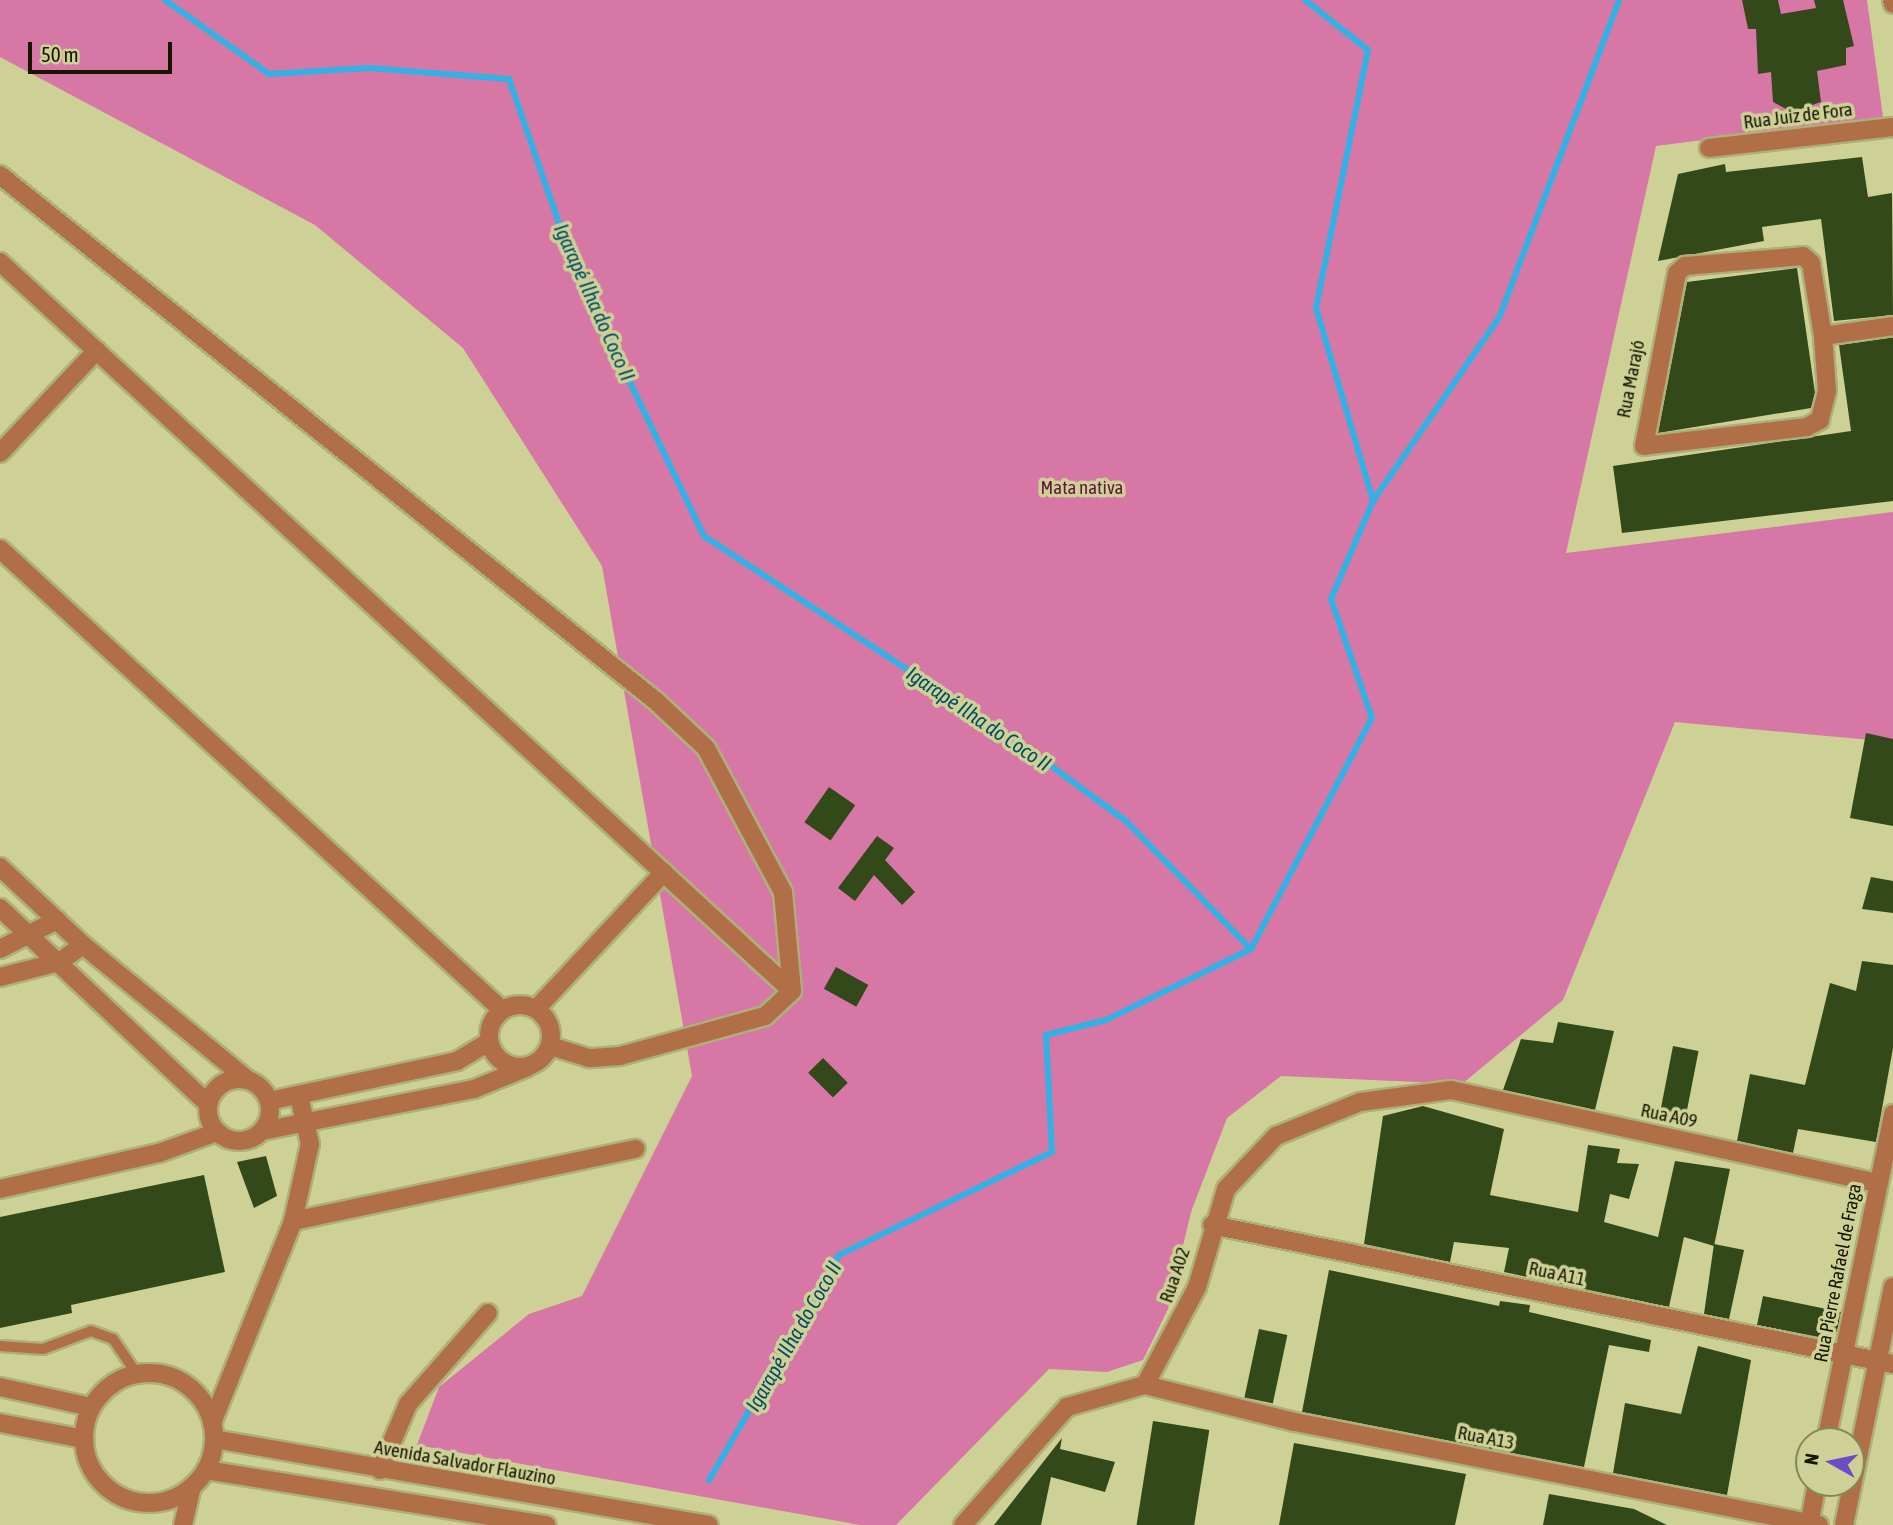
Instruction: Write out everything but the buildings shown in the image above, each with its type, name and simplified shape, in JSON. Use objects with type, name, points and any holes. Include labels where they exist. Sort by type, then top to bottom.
[{"type":"street","name":"Rua Juiz de Fora","points":[[1709,148],[1893,127]]},
{"type":"street","points":[[0,175],[657,702],[706,748],[783,892],[792,990]]},
{"type":"street","name":"Rua Marajó","points":[[1803,256],[1811,263],[1824,336],[1827,391],[1820,420],[1807,427],[1644,446],[1668,301],[1685,266],[1803,256]]},
{"type":"street","points":[[0,262],[792,990]]},
{"type":"street","points":[[1824,336],[1893,326]]},
{"type":"street","points":[[0,453],[97,350]]},
{"type":"street","points":[[0,549],[502,1010],[536,1009],[664,872]]},
{"type":"street","points":[[0,867],[83,944],[248,1080],[269,1101]]},
{"type":"street","points":[[0,908],[208,1104],[217,1132]]},
{"type":"street","points":[[0,949],[31,937],[57,920]]},
{"type":"street","points":[[0,977],[59,962],[83,944]]},
{"type":"street","points":[[550,1046],[589,1058],[620,1056],[765,1016],[792,990]]},
{"type":"street","points":[[0,1189],[159,1153],[217,1132],[240,1142],[262,1132],[308,1125],[474,1089],[528,1067],[550,1046],[550,1025],[536,1009]]},
{"type":"street","points":[[502,1010],[491,1023],[489,1042],[507,1066],[528,1067]]},
{"type":"street","points":[[269,1101],[457,1061],[489,1042]]},
{"type":"street","points":[[208,1104],[219,1086],[248,1080]]},
{"type":"street","name":"Rua A09","points":[[1451,1090],[1878,1183]]},
{"type":"street","name":"Rua A02","points":[[1145,1385],[1197,1287],[1212,1225],[1245,1165],[1297,1123],[1391,1095],[1451,1090]]},
{"type":"street","points":[[213,1431],[205,1404],[176,1378],[137,1374],[111,1386],[91,1407],[84,1439],[95,1474],[122,1498],[159,1503],[192,1487],[206,1470],[213,1431],[293,1221],[308,1125],[299,1096]]},
{"type":"street","points":[[262,1132],[269,1101]]},
{"type":"street","name":"Rua Pierre Rafael de Fraga","points":[[1829,1427],[1893,1114]]},
{"type":"street","points":[[293,1221],[636,1149]]},
{"type":"street","name":"Rua A11","points":[[1212,1225],[1886,1363]]},
{"type":"street","points":[[1844,1525],[1886,1363],[1893,1287]]},
{"type":"street","points":[[380,1470],[408,1404],[488,1313]]},
{"type":"street","points":[[963,1525],[1067,1407],[1145,1385]]},
{"type":"street","name":"Rua A13","points":[[1145,1385],[1282,1419],[1812,1524]]},
{"type":"street","points":[[0,1387],[91,1407]]},
{"type":"street","points":[[0,1423],[84,1439]]},
{"type":"street","name":"Avenida Salvador Flauzino","points":[[213,1431],[380,1470],[709,1525]]},
{"type":"street","points":[[206,1470],[547,1525]]},
{"type":"street","points":[[183,1525],[192,1487]]},
{"type":"street","points":[[1812,1524],[1815,1497]]},
{"type":"lane","points":[[0,1346],[43,1349],[91,1331],[113,1339],[137,1374]]},
{"type":"green space","name":"Mata nativa","points":[[0,0],[1867,0],[1883,117],[1656,146],[1566,553],[1893,512],[1893,742],[1675,722],[1563,1000],[1462,1084],[1281,1076],[1227,1118],[1191,1212],[1168,1309],[1143,1360],[1107,1372],[1049,1369],[896,1525],[860,1525],[417,1445],[439,1387],[529,1314],[582,1296],[692,1076],[602,566],[463,348],[315,225],[0,57]]},
{"type":"waterway","name":"Igarapé Ilha do Coco II","points":[[165,0],[269,74],[369,68],[509,79],[573,264],[704,536],[1028,749],[1126,821],[1251,949],[1106,1020],[1046,1035],[1052,1152],[839,1255],[709,1480]]},
{"type":"waterway","points":[[1305,0],[1368,50],[1316,308],[1373,501]]},
{"type":"waterway","points":[[1251,949],[1372,718],[1331,599],[1373,501],[1499,318],[1619,0]]}]
